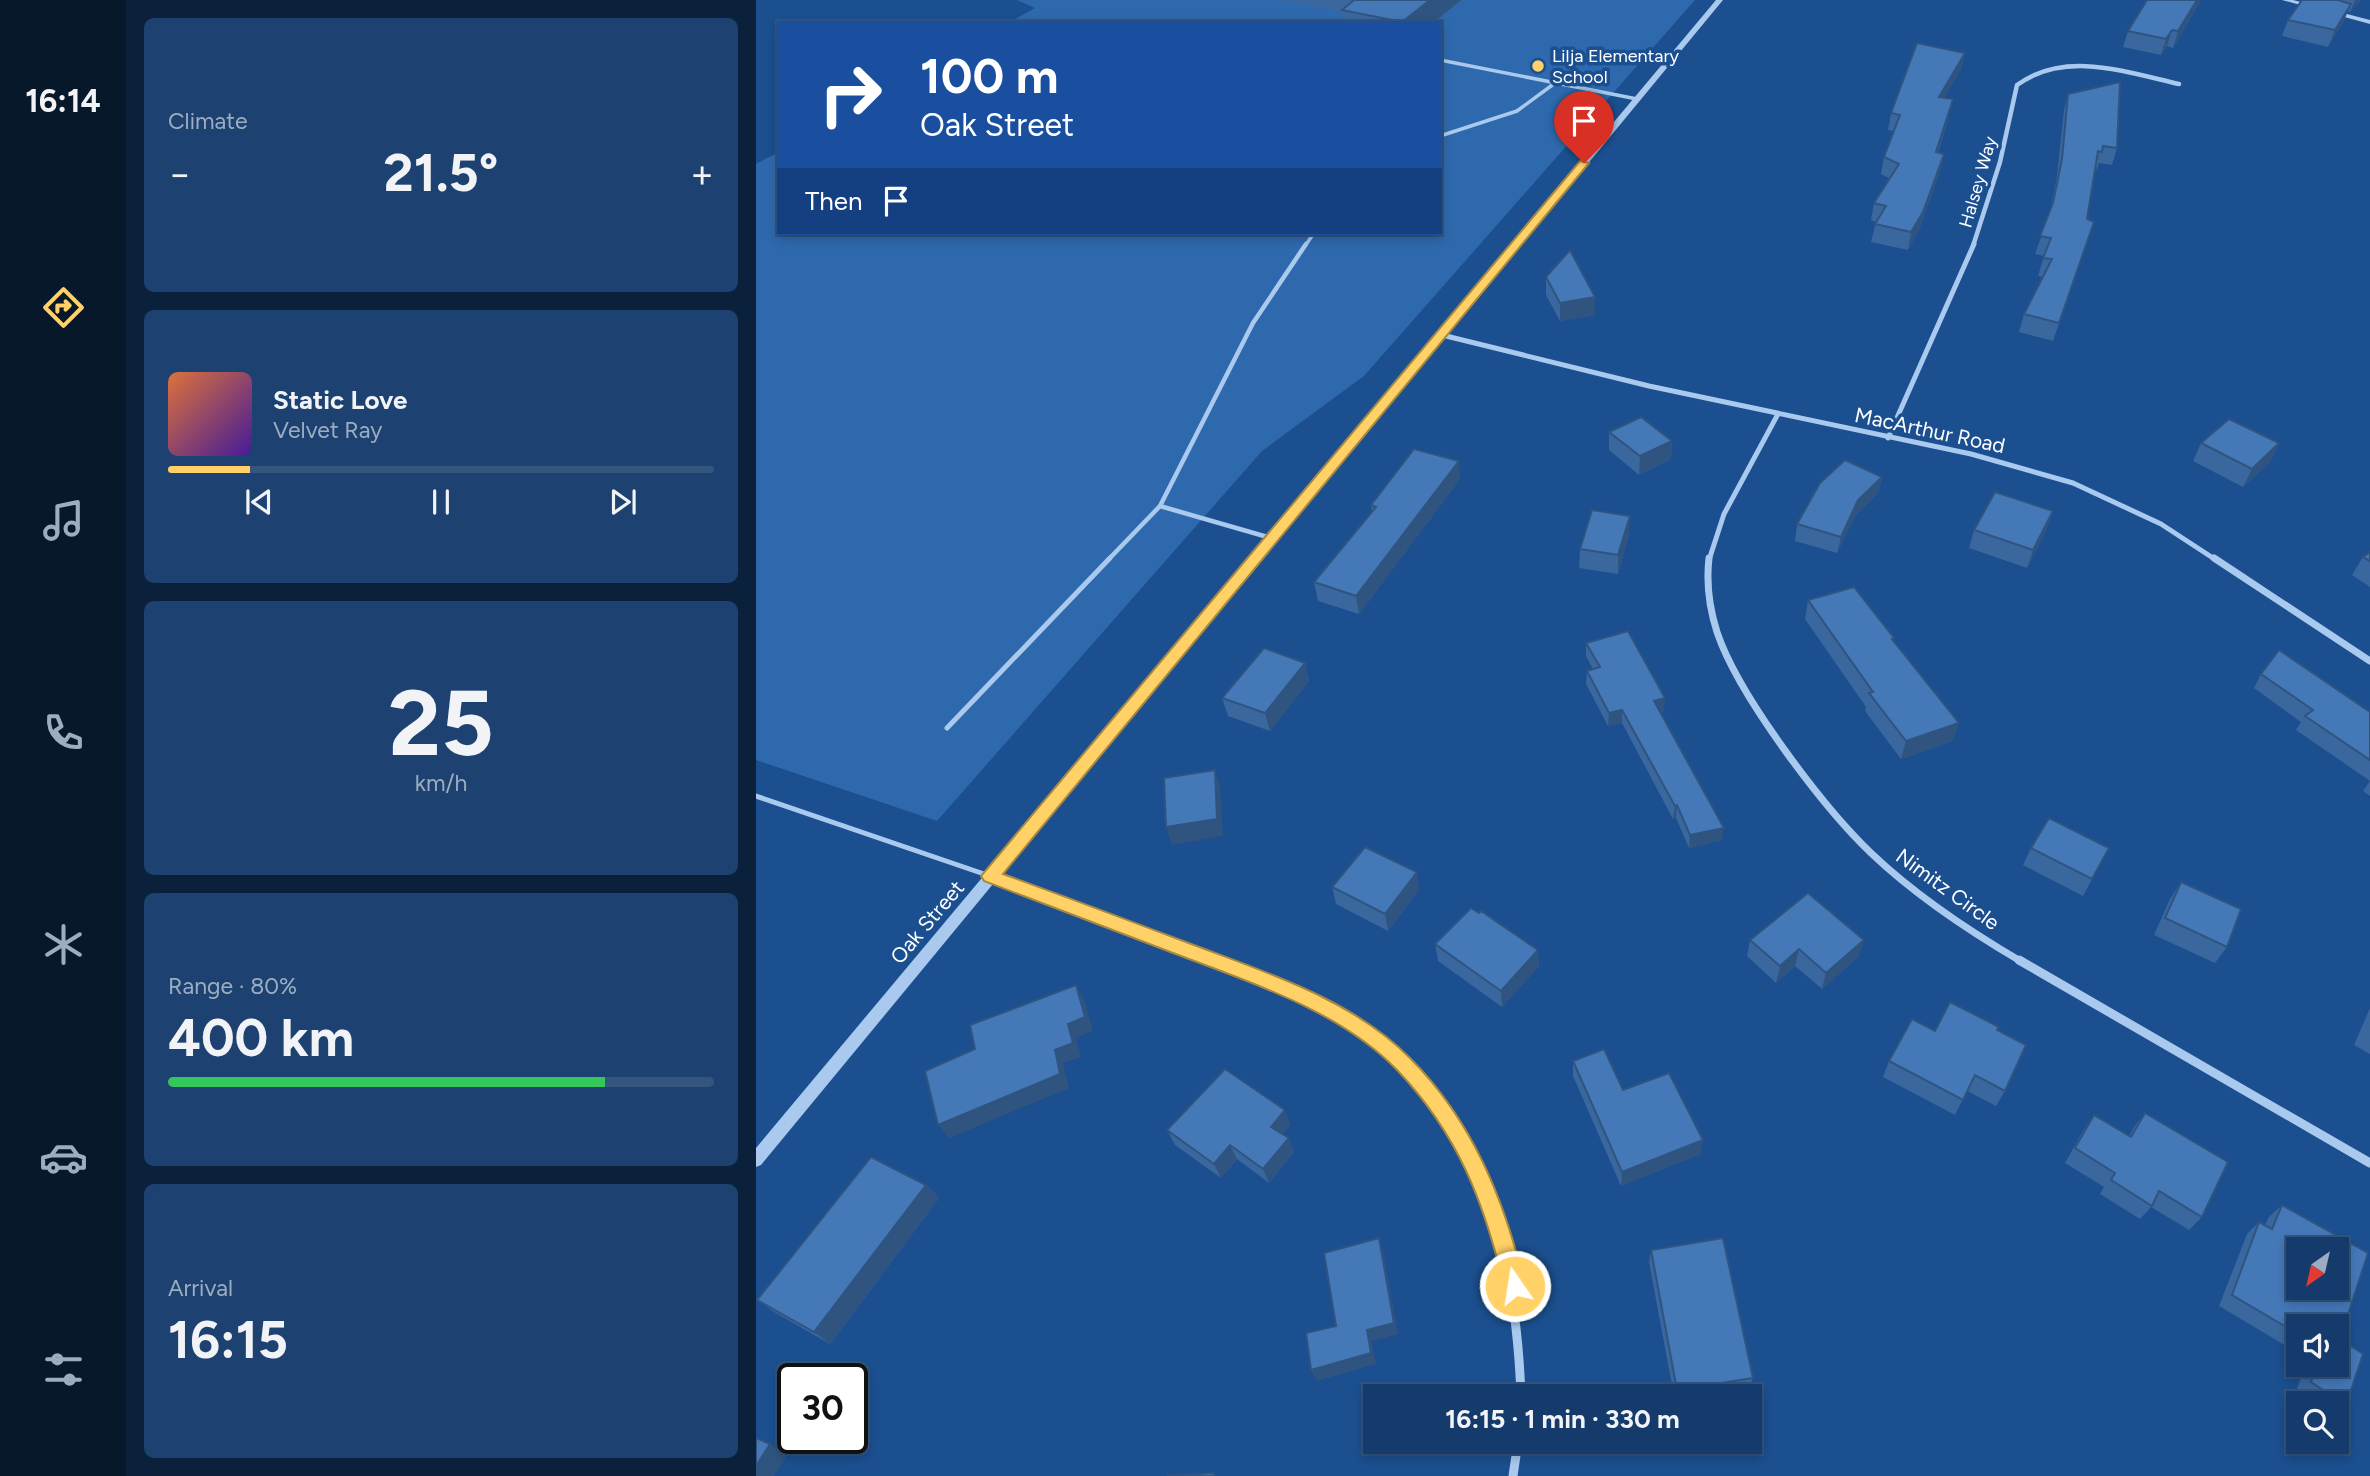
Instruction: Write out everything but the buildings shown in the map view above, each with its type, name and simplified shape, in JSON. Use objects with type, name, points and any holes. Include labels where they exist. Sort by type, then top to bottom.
[{"type":"street","name":"Oak Street","points":[[756,1160],[1720,0]]},
{"type":"street","points":[[2285,0],[2370,22]]},
{"type":"street","name":"Halsey Way","points":[[1888,438],[1978,235],[2000,162],[2017,85],[2025,77],[2038,71],[2071,66],[2179,84]]},
{"type":"street","name":"MacArthur Road","points":[[1442,335],[1778,414],[2021,466],[2116,501],[2213,556],[2370,661]]},
{"type":"street","name":"Nimitz Circle","points":[[1778,414],[1726,513],[1714,543],[1707,571],[1709,604],[1717,635],[1750,696],[1831,808],[1870,851],[1914,890],[1966,927],[2025,964],[2370,1163]]},
{"type":"street","points":[[990,876],[1248,974],[1303,998],[1360,1029],[1402,1063],[1441,1108],[1474,1163],[1500,1224],[1515,1286],[1521,1384]]},
{"type":"street","points":[[1513,1476],[1516,1454]]},
{"type":"lane","points":[[1442,60],[1637,99]]},
{"type":"lane","points":[[1442,135],[1519,109],[1537,99],[1555,83]]},
{"type":"lane","points":[[947,728],[1160,506],[1252,323],[1313,235]]},
{"type":"lane","points":[[1160,506],[1271,538]]},
{"type":"lane","points":[[756,796],[990,876]]},
{"type":"shaded area","points":[[1017,0],[1695,0],[1364,376],[1262,451],[937,821],[756,760],[756,164],[777,153],[777,235],[1442,235],[1442,21],[1012,21],[1035,8]]},
{"type":"place","name":"Lilja Elementary School","points":[[1538,66]]},
{"type":"route","points":[[1515,1286],[1500,1224],[1474,1163],[1441,1108],[1402,1063],[1360,1029],[1303,998],[1248,974],[990,876],[1584,163]]}]
